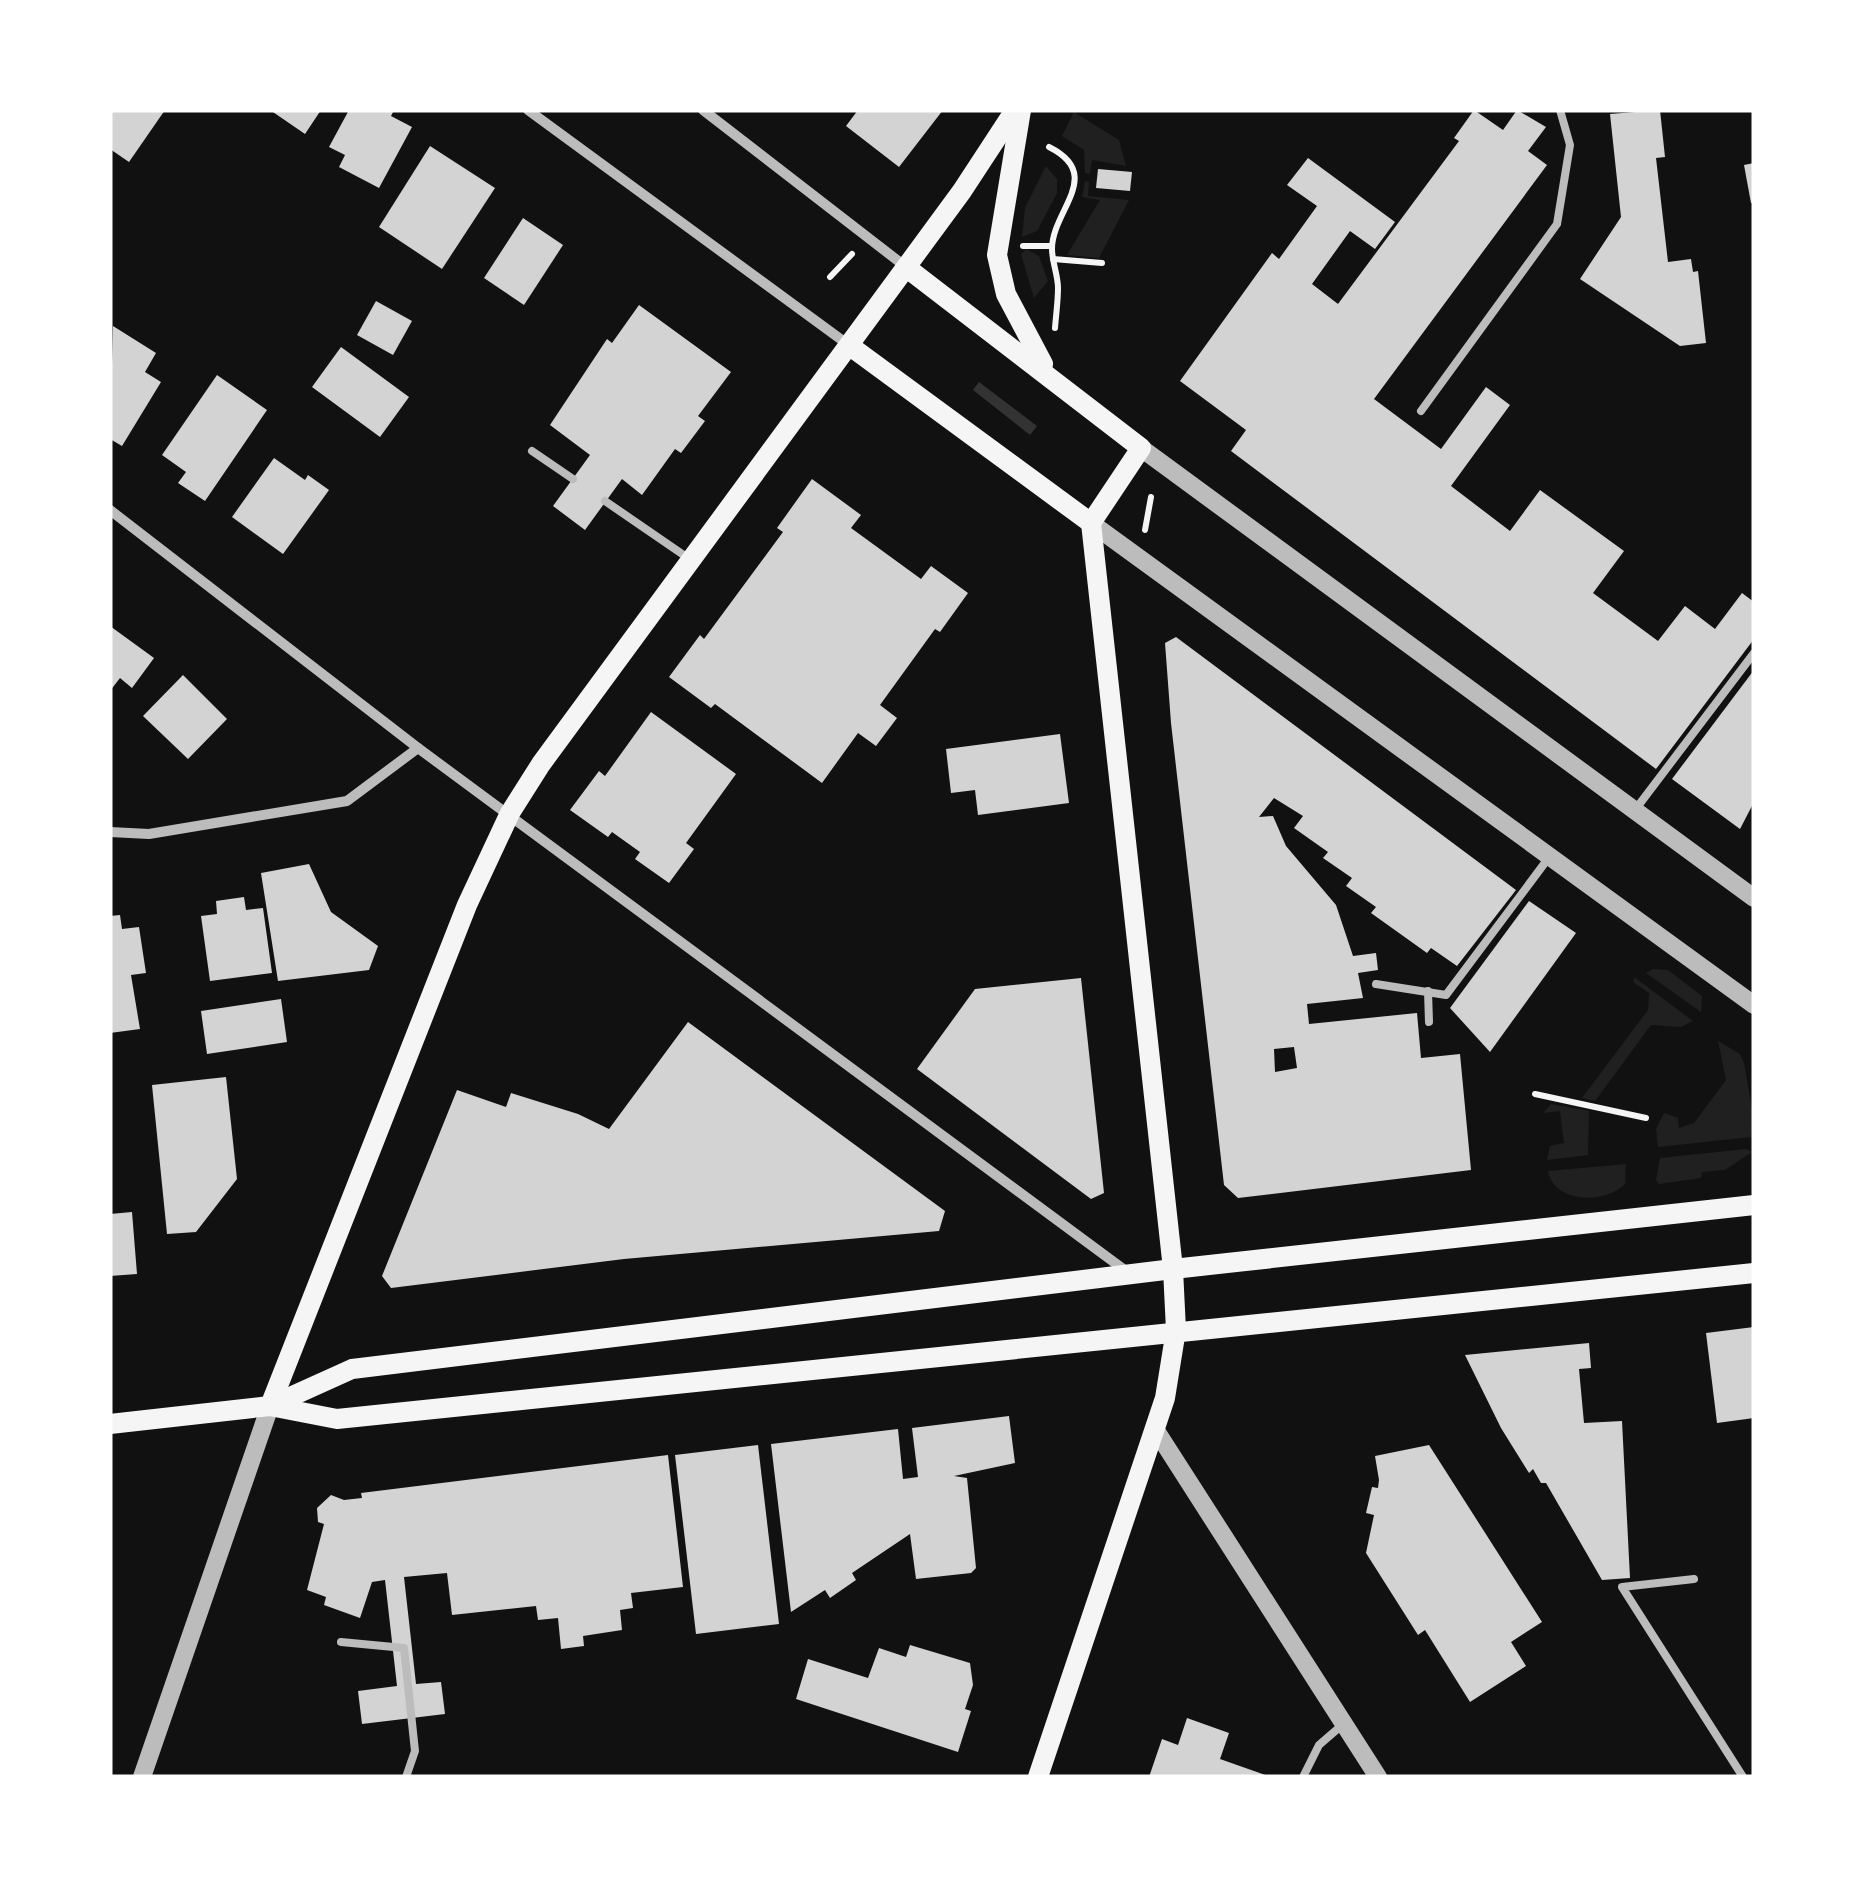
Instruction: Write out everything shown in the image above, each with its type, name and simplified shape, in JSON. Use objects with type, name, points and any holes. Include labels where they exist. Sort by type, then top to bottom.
[{"type":"main road","points":[[270,1406],[460,922],[510,813],[541,764],[850,346],[1018,110]]},
{"type":"main road","points":[[1018,110],[997,256],[1022,329],[1050,374]]},
{"type":"main road","points":[[906,268],[1050,374],[1141,448],[1092,522],[1174,1269],[1176,1330],[1166,1398],[1038,1777]]},
{"type":"main road","points":[[850,346],[1092,522]]},
{"type":"main road","points":[[270,1406],[352,1368],[1130,1274],[1754,1205]]},
{"type":"main road","points":[[110,1424],[270,1406],[337,1419],[1754,1273]]},
{"type":"street","points":[[528,110],[850,346]]},
{"type":"street","points":[[703,110],[906,268]]},
{"type":"street","points":[[1141,448],[1754,898]]},
{"type":"street","points":[[110,510],[418,748],[1130,1274]]},
{"type":"street","points":[[1092,522],[1754,1005]]},
{"type":"street","points":[[110,832],[149,834],[347,801],[418,748]]},
{"type":"street","points":[[142,1777],[270,1406]]},
{"type":"street","points":[[1154,1430],[1378,1777]]},
{"type":"lane","points":[[1422,412],[1557,224],[1570,145],[1560,110]]},
{"type":"lane","points":[[532,451],[573,479]]},
{"type":"lane","points":[[605,501],[692,561]]},
{"type":"lane","points":[[1635,810],[1754,654]]},
{"type":"lane","points":[[1376,984],[1446,994],[1550,856]]},
{"type":"lane","points":[[1428,992],[1429,1022]]},
{"type":"lane","points":[[1694,1579],[1622,1587],[1742,1777]]},
{"type":"lane","points":[[340,1642],[404,1648],[414,1751],[406,1777]]},
{"type":"lane","points":[[1302,1777],[1319,1745],[1344,1723]]},
{"type":"path","points":[[1048,147],[1067,156],[1073,167],[1070,198],[1052,246],[1058,287],[1054,332]]},
{"type":"path","points":[[830,277],[852,254]]},
{"type":"path","points":[[1054,259],[1102,263]]},
{"type":"path","points":[[1144,535],[1150,497]]},
{"type":"path","points":[[1535,1094],[1646,1118]]},
{"type":"shaded area","points":[[1074,112],[1119,140],[1126,166],[1092,160],[1090,174],[1085,173],[1084,150],[1062,136]]},
{"type":"shaded area","points":[[1046,166],[1057,179],[1057,193],[1037,231],[1022,237],[1025,208]]},
{"type":"shaded area","points":[[1085,181],[1089,182],[1088,196],[1129,200],[1099,258],[1067,255],[1100,200],[1082,197]]},
{"type":"shaded area","points":[[1026,249],[1039,256],[1048,281],[1034,298],[1021,254]]},
{"type":"shaded area","points":[[979,382],[1037,426],[1030,435],[973,390]]},
{"type":"shaded area","points":[[1653,969],[1668,970],[1702,996],[1701,1012],[1646,973]]},
{"type":"shaded area","points":[[1634,977],[1693,1021],[1681,1027],[1651,1025],[1595,1101],[1582,1098],[1648,1010],[1649,993],[1633,982]]},
{"type":"shaded area","points":[[1718,1041],[1740,1054],[1744,1063],[1754,1121],[1751,1137],[1658,1147],[1656,1129],[1664,1113],[1678,1118],[1679,1128],[1694,1123],[1726,1080]]},
{"type":"shaded area","points":[[1551,1104],[1589,1111],[1588,1155],[1547,1160],[1550,1146],[1564,1143],[1560,1111],[1543,1113]]},
{"type":"shaded area","points":[[1746,1149],[1752,1152],[1725,1170],[1702,1172],[1701,1178],[1659,1184],[1656,1180],[1660,1158]]},
{"type":"shaded area","points":[[1626,1164],[1625,1184],[1594,1197],[1560,1190],[1548,1171]]},
{"type":"building","points":[[110,110],[165,110],[129,162],[110,149]]},
{"type":"building","points":[[270,110],[321,110],[305,134]]},
{"type":"building","points":[[349,110],[394,110],[391,116],[412,127],[379,188],[339,167],[345,155],[329,147]]},
{"type":"building","points":[[858,110],[943,110],[899,167],[846,126]]},
{"type":"building","points":[[1474,110],[1503,130],[1517,110],[1546,127],[1528,151],[1547,165],[1374,399],[1441,449],[1486,387],[1510,405],[1451,486],[1510,531],[1540,490],[1624,551],[1593,593],[1658,641],[1685,606],[1715,629],[1742,593],[1754,602],[1754,639],[1656,769],[1231,451],[1246,430],[1180,381],[1272,253],[1279,259],[1317,206],[1287,185],[1308,158],[1395,222],[1375,249],[1350,231],[1312,284],[1338,304],[1459,141],[1454,138]]},
{"type":"building","points":[[1660,110],[1665,157],[1656,158],[1668,262],[1691,259],[1693,272],[1698,271],[1706,343],[1680,346],[1580,279],[1621,217],[1610,114]]},
{"type":"building","points":[[430,146],[495,188],[442,269],[379,227]]},
{"type":"building","points":[[1754,163],[1754,203],[1751,203],[1744,165]]},
{"type":"building","points":[[1098,169],[1132,172],[1130,191],[1096,188]]},
{"type":"building","points":[[523,218],[563,245],[524,305],[484,278]]},
{"type":"building","points":[[376,301],[412,321],[393,355],[357,335]]},
{"type":"building","points":[[639,305],[731,372],[698,416],[705,421],[681,453],[675,449],[642,495],[622,479],[585,530],[553,506],[590,455],[550,425],[607,339],[612,343]]},
{"type":"building","points":[[113,326],[156,353],[145,372],[161,382],[122,446],[110,439]]},
{"type":"building","points":[[341,347],[409,397],[380,437],[312,387]]},
{"type":"building","points":[[217,375],[267,410],[205,501],[178,483],[186,472],[162,455]]},
{"type":"building","points":[[274,458],[305,480],[308,475],[329,490],[283,554],[232,517]]},
{"type":"building","points":[[812,479],[861,515],[851,528],[921,579],[931,566],[968,593],[940,632],[935,629],[880,705],[897,718],[876,746],[858,733],[822,783],[715,704],[711,708],[669,677],[700,635],[704,639],[783,532],[777,528]]},
{"type":"building","points":[[110,626],[154,658],[132,688],[120,678],[110,691]]},
{"type":"building","points":[[1176,637],[1516,890],[1457,966],[1431,948],[1427,953],[1371,913],[1376,907],[1346,886],[1352,878],[1323,858],[1328,852],[1294,828],[1303,816],[1274,798],[1259,817],[1273,816],[1286,846],[1336,905],[1353,956],[1376,953],[1378,970],[1358,973],[1363,998],[1307,1004],[1309,1024],[1417,1013],[1421,1058],[1460,1054],[1471,1170],[1238,1198],[1224,1185],[1165,643]],"holes":[[[1294,1047],[1297,1068],[1275,1072],[1274,1049]]]},
{"type":"building","points":[[1754,670],[1754,802],[1740,829],[1672,779]]},
{"type":"building","points":[[183,675],[227,719],[188,759],[143,716]]},
{"type":"building","points":[[651,712],[736,774],[686,843],[694,849],[669,883],[635,859],[640,852],[612,832],[608,837],[570,810],[599,771],[605,776]]},
{"type":"building","points":[[1060,734],[1069,803],[978,815],[975,790],[951,793],[946,749]]},
{"type":"building","points":[[309,864],[331,912],[378,946],[369,970],[278,981],[261,873]]},
{"type":"building","points":[[244,897],[246,910],[263,908],[272,973],[210,981],[201,916],[217,914],[216,901]]},
{"type":"building","points":[[1529,901],[1576,933],[1490,1052],[1450,1008]]},
{"type":"building","points":[[120,915],[122,929],[139,927],[146,973],[131,975],[140,1029],[110,1033],[110,916]]},
{"type":"building","points":[[1081,978],[1104,1193],[1091,1199],[917,1069],[975,989]]},
{"type":"building","points":[[281,999],[287,1042],[207,1054],[201,1011]]},
{"type":"building","points":[[688,1022],[945,1211],[939,1231],[624,1259],[391,1288],[382,1276],[457,1090],[506,1107],[511,1093],[578,1114],[609,1129]]},
{"type":"building","points":[[226,1077],[237,1179],[196,1232],[167,1234],[152,1085]]},
{"type":"building","points":[[132,1212],[137,1274],[110,1276],[110,1214]]},
{"type":"building","points":[[1754,1327],[1754,1418],[1717,1423],[1706,1333]]},
{"type":"building","points":[[1589,1343],[1591,1368],[1579,1369],[1584,1423],[1622,1421],[1630,1578],[1602,1580],[1546,1483],[1541,1483],[1533,1469],[1529,1473],[1501,1428],[1465,1355]]},
{"type":"building","points":[[1009,1416],[1015,1463],[954,1476],[967,1478],[976,1568],[971,1573],[916,1579],[910,1534],[852,1573],[856,1580],[830,1598],[825,1590],[791,1612],[771,1444],[898,1429],[903,1479],[918,1477],[912,1428]]},
{"type":"building","points":[[758,1445],[779,1624],[696,1634],[675,1455]]},
{"type":"building","points":[[1429,1445],[1542,1622],[1511,1642],[1526,1666],[1470,1702],[1425,1630],[1418,1635],[1366,1553],[1374,1515],[1366,1513],[1372,1487],[1378,1488],[1379,1480],[1375,1456]]},
{"type":"building","points":[[668,1455],[683,1587],[631,1593],[633,1608],[620,1610],[622,1630],[583,1636],[584,1646],[561,1649],[558,1618],[538,1620],[536,1606],[452,1615],[447,1573],[404,1577],[416,1684],[441,1682],[445,1714],[362,1724],[358,1691],[397,1686],[385,1580],[372,1582],[360,1618],[324,1605],[326,1597],[307,1590],[324,1524],[318,1522],[317,1508],[331,1495],[344,1500],[362,1498],[361,1493]]},
{"type":"building","points":[[910,1645],[970,1663],[973,1685],[965,1709],[971,1711],[958,1752],[796,1699],[808,1659],[868,1678],[879,1648],[906,1657]]},
{"type":"building","points":[[1187,1718],[1229,1733],[1220,1759],[1271,1777],[1149,1777],[1162,1739],[1178,1745]]}]
